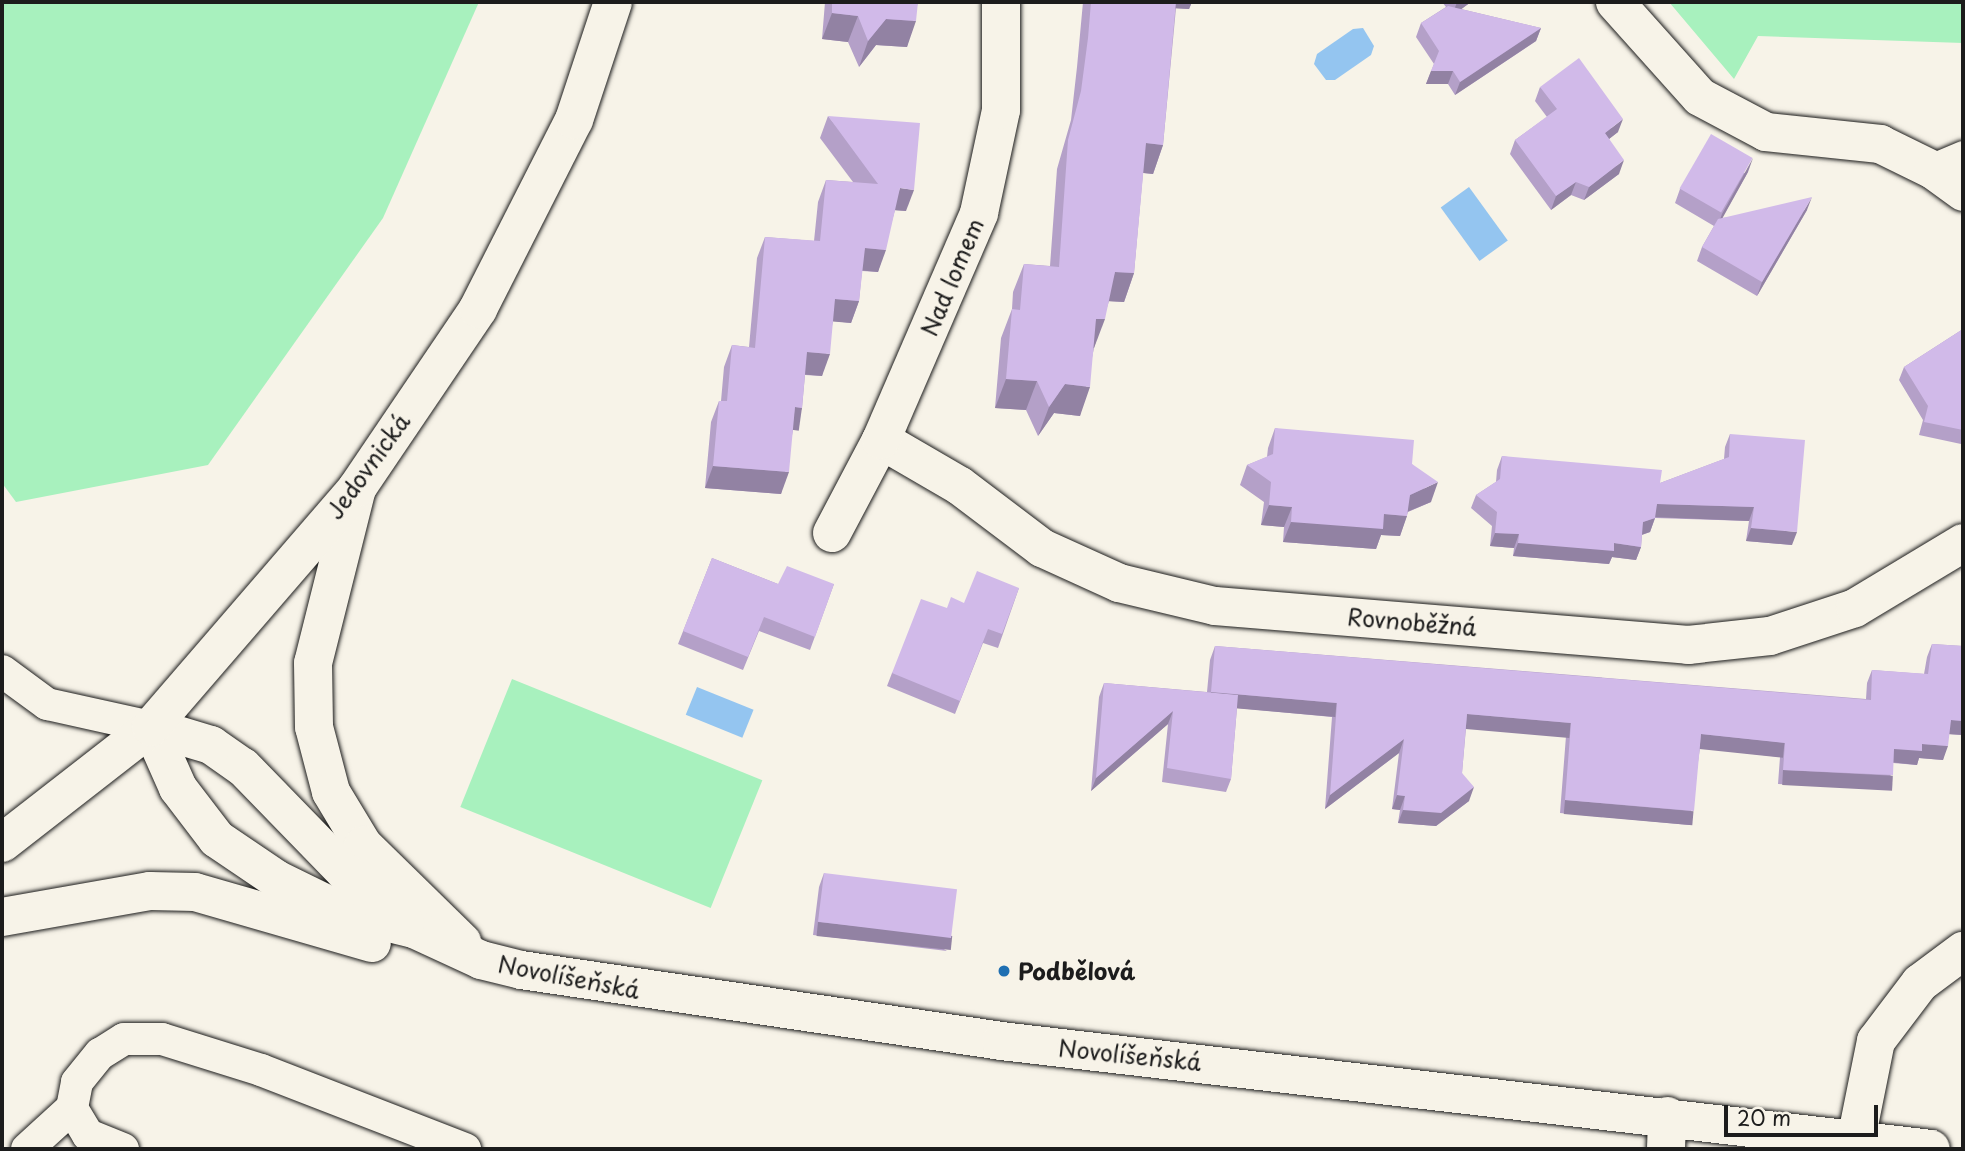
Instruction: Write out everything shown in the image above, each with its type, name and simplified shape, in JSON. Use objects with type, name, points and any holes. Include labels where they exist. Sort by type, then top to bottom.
[{"type":"street","name":"Jedovnická","points":[[2,843],[151,727],[357,488],[478,309],[574,120],[613,2]]},
{"type":"street","name":"Nad lomem","points":[[832,533],[881,440],[979,213],[1002,110],[1001,2]]},
{"type":"street","points":[[1615,2],[1700,97],[1766,132],[1880,144],[1953,173]]},
{"type":"street","name":"Rovnoběžná","points":[[881,440],[960,486],[1041,548],[1119,583],[1215,606],[1688,645],[1770,636],[1855,608],[1963,543]]},
{"type":"street","points":[[357,488],[313,663],[314,727],[331,792],[363,845],[481,960]]},
{"type":"street","name":"Novolíšeňská","points":[[151,727],[178,788],[217,839],[276,879],[341,911],[414,929],[481,960],[650,992],[1666,1133],[1856,1140],[1931,1149]]},
{"type":"street","name":"Novolíšeňská","points":[[151,727],[211,745],[243,767],[345,872],[414,929]]},
{"type":"street","points":[[2,917],[150,891],[195,892],[330,934],[481,960]]},
{"type":"street","points":[[1856,1140],[1876,1041],[1920,983],[1963,951]]},
{"type":"lane","points":[[2,671],[47,704],[151,727]]},
{"type":"lane","points":[[27,1149],[72,1108],[77,1082],[100,1054],[124,1039],[162,1039],[261,1070],[465,1149]]},
{"type":"lane","points":[[72,1108],[88,1135],[123,1149]]},
{"type":"green space","points":[[2,2],[479,2],[383,218],[208,465],[16,502],[2,483]]},
{"type":"green space","points":[[1669,2],[1963,2],[1963,43],[1758,36],[1734,79]]},
{"type":"green space","points":[[512,679],[762,780],[711,908],[460,807]]},
{"type":"water","points":[[1363,28],[1374,46],[1371,55],[1335,80],[1326,80],[1314,64],[1317,54],[1353,29]]},
{"type":"water","points":[[1469,187],[1508,240],[1479,261],[1441,208]]},
{"type":"water","points":[[697,687],[754,710],[742,738],[686,715]]},
{"type":"building","points":[[832,2],[918,2],[916,21],[886,19],[868,41],[858,16],[832,13]]},
{"type":"building","points":[[1091,2],[1176,2],[1163,145],[1146,143],[1134,273],[1115,272],[1105,319],[1096,319],[1090,387],[1065,384],[1049,407],[1037,381],[1006,379],[1012,309],[1020,310],[1024,264],[1059,267],[1068,140],[1081,91]]},
{"type":"building","points":[[1448,6],[1541,28],[1460,82],[1453,71],[1431,71],[1439,51],[1421,23]]},
{"type":"building","points":[[1579,58],[1623,119],[1605,133],[1624,160],[1589,187],[1576,182],[1556,196],[1515,140],[1557,109],[1540,87]]},
{"type":"building","points":[[828,116],[920,123],[914,190],[900,188],[886,250],[865,248],[859,301],[835,299],[830,354],[807,352],[802,408],[795,407],[789,472],[713,466],[719,401],[727,401],[732,345],[755,348],[765,237],[820,241],[826,180],[878,184]]},
{"type":"building","points":[[1711,134],[1753,158],[1721,213],[1680,189]]},
{"type":"building","points":[[1812,197],[1762,282],[1702,247],[1718,219]]},
{"type":"building","points":[[1963,329],[1963,430],[1924,422],[1928,406],[1904,367]]},
{"type":"building","points":[[1275,428],[1414,440],[1412,464],[1438,482],[1410,495],[1407,516],[1384,514],[1383,529],[1291,522],[1292,507],[1269,505],[1271,482],[1247,465],[1273,454]]},
{"type":"building","points":[[1730,434],[1805,440],[1797,532],[1751,528],[1754,507],[1657,504],[1655,518],[1643,522],[1641,547],[1614,543],[1614,551],[1518,543],[1519,534],[1495,533],[1497,512],[1476,495],[1500,479],[1502,456],[1662,470],[1660,483],[1729,457]]},
{"type":"building","points":[[712,558],[778,584],[787,566],[834,584],[815,637],[764,617],[748,657],[683,631]]},
{"type":"building","points":[[977,571],[1019,588],[1002,634],[988,629],[960,701],[892,673],[921,599],[947,608],[951,597],[964,603]]},
{"type":"building","points":[[1932,644],[1963,646],[1963,721],[1951,720],[1948,746],[1922,744],[1922,751],[1894,749],[1893,775],[1783,770],[1785,743],[1701,734],[1694,811],[1565,800],[1571,723],[1467,714],[1462,773],[1474,787],[1441,813],[1403,810],[1405,796],[1397,795],[1404,739],[1330,795],[1337,703],[1211,692],[1215,646],[1871,700],[1872,670],[1928,674]]},
{"type":"building","points":[[1104,683],[1238,695],[1231,779],[1167,768],[1173,711],[1096,778]]},
{"type":"building","points":[[824,873],[957,889],[951,938],[818,922]]},
{"type":"place","name":"Podbělová","points":[[1004,971]]}]
